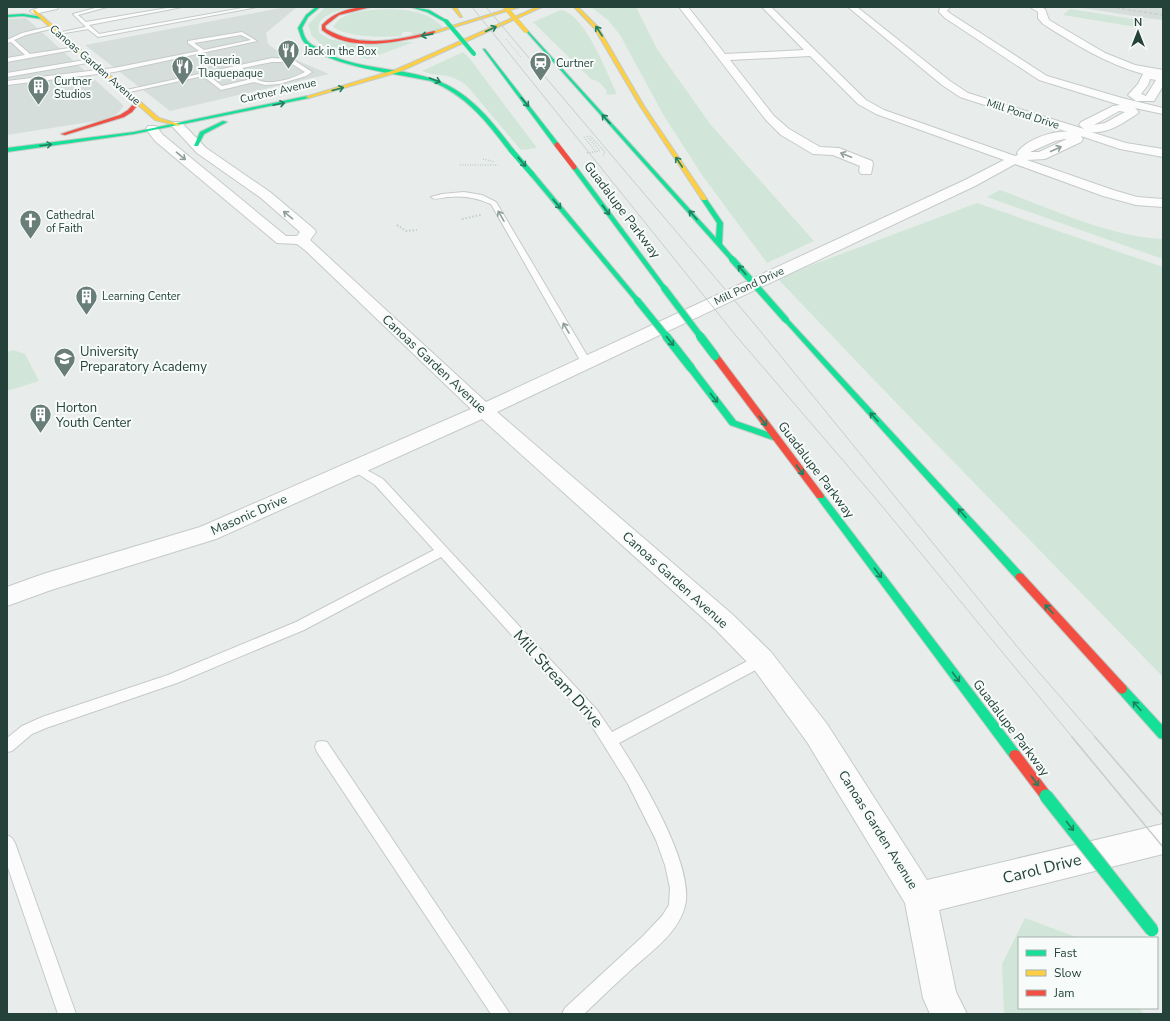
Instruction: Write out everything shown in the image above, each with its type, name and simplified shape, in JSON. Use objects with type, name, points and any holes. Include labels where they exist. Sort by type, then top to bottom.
[{"type":"main road","points":[[318,7],[302,22],[300,28],[302,39],[312,47],[328,55],[367,67],[397,71],[437,80],[460,93],[475,107],[636,300],[734,423],[776,438]]},
{"type":"main road","points":[[369,7],[345,12],[330,18],[323,26],[324,30],[338,37],[351,40],[368,41],[401,39],[446,30],[519,7]]},
{"type":"main road","points":[[413,7],[428,11],[446,21],[474,54],[491,62]]},
{"type":"main road","name":"Guadalupe Parkway","points":[[454,7],[491,62],[528,106],[1046,796],[1160,939]]},
{"type":"main road","points":[[505,7],[786,320],[1163,734]]},
{"type":"main road","points":[[440,40],[519,7]]},
{"type":"main road","name":"Curtner Avenue","points":[[177,125],[301,99],[397,71],[540,7]]},
{"type":"main road","points":[[576,7],[596,27],[642,106],[720,223],[719,244]]},
{"type":"main road","name":"Canoas Garden Avenue","points":[[33,9],[138,102],[155,124],[177,125]]},
{"type":"main road","points":[[7,16],[23,15],[42,18]]},
{"type":"main road","points":[[353,72],[386,61]]},
{"type":"main road","name":"Curtner Avenue","points":[[7,150],[155,124],[287,92]]},
{"type":"main road","points":[[63,134],[122,116],[138,102]]},
{"type":"main road","points":[[196,145],[198,138],[205,131],[257,108]]},
{"type":"main road","name":"Curtner Avenue","points":[[7,141],[155,124]]},
{"type":"street","points":[[33,9],[54,7]]},
{"type":"street","points":[[683,7],[770,118],[784,132],[817,151],[835,151],[863,162],[867,164],[866,171]]},
{"type":"street","points":[[766,7],[868,107],[1119,196],[1163,203]]},
{"type":"street","name":"Mill Pond Drive","points":[[852,7],[946,83],[964,94],[1124,146],[1163,153]]},
{"type":"street","points":[[946,7],[943,9],[943,12],[948,16],[1043,78],[1133,104],[1163,111]]},
{"type":"street","points":[[1034,7],[1042,11],[1042,18],[1046,22],[1106,57],[1123,65],[1157,74],[1162,79],[1158,88],[1150,99],[1133,104]]},
{"type":"street","points":[[721,57],[814,53]]},
{"type":"street","name":"Mill Pond Drive","points":[[1080,132],[1100,129],[1133,112],[1133,104]]},
{"type":"street","name":"Canoas Garden Avenue","points":[[155,124],[159,138],[282,240],[301,240],[484,411],[723,621],[762,660],[817,733],[920,898],[939,1009]]},
{"type":"street","points":[[177,125],[196,145],[223,167],[250,184],[309,232],[301,240]]},
{"type":"street","name":"Mill Pond Drive","points":[[484,411],[970,183],[1014,160],[1027,156],[1041,156],[1077,139],[1080,132]]},
{"type":"street","points":[[817,151],[814,155],[816,158],[828,163]]},
{"type":"street","points":[[851,172],[866,171],[878,175]]},
{"type":"street","name":"Masonic Drive","points":[[7,598],[43,583],[208,534],[484,411]]},
{"type":"street","name":"Carol Drive","points":[[920,898],[1163,839]]},
{"type":"lane","points":[[106,7],[75,14],[98,36],[255,7]]},
{"type":"lane","points":[[29,56],[9,41],[24,34],[86,26],[180,7]]},
{"type":"lane","points":[[170,8],[177,12]]},
{"type":"lane","points":[[183,16],[188,19]]},
{"type":"lane","points":[[7,83],[103,72],[255,42],[242,33],[190,42],[203,52]]},
{"type":"lane","points":[[7,60],[76,48]]},
{"type":"lane","points":[[125,91],[203,74],[272,60],[290,60],[309,72],[304,75],[266,84],[259,84],[238,67]]},
{"type":"lane","points":[[7,74],[91,61]]},
{"type":"lane","points":[[203,74],[221,88],[255,80]]},
{"type":"lane","points":[[434,197],[464,194],[475,195],[494,203],[586,362]]},
{"type":"lane","name":"Mill Stream Drive","points":[[356,468],[379,482],[592,714],[611,740],[634,780],[660,832],[678,879],[677,905],[663,929],[571,1014]]},
{"type":"lane","points":[[7,746],[26,730],[42,723],[172,679],[300,626],[442,551]]},
{"type":"lane","points":[[611,740],[762,660]]},
{"type":"lane","points":[[322,747],[501,1014]]},
{"type":"lane","points":[[7,843],[67,1014]]},
{"type":"path","points":[[511,45],[521,57]]},
{"type":"path","points":[[584,136],[596,152]]},
{"type":"path","points":[[588,136],[604,156],[604,152],[590,136]]},
{"type":"path","points":[[462,219],[482,215]]},
{"type":"path","points":[[397,225],[406,231],[417,230]]},
{"type":"shaded area","points":[[286,7],[297,7],[266,33],[268,44],[280,53],[329,74],[170,111],[85,45]]},
{"type":"shaded area","points":[[1076,7],[1163,7],[1163,20],[1146,18]]},
{"type":"shaded area","points":[[26,18],[124,106],[117,114],[103,120],[7,135],[7,19]]},
{"type":"green space","points":[[325,7],[355,7],[330,14],[321,21],[319,33],[329,39],[352,43],[414,42],[368,59],[338,52],[322,45],[312,36],[308,25]]},
{"type":"green space","points":[[591,7],[636,7],[657,49],[711,125],[814,241],[767,263],[702,175],[664,116],[620,35],[608,20]]},
{"type":"green space","points":[[1070,9],[1140,20],[1136,27],[1063,15]]},
{"type":"green space","points":[[367,10],[405,10],[425,15],[443,27],[413,35],[411,32],[403,32],[401,36],[385,37],[356,35],[333,27],[338,21],[351,14]]},
{"type":"green space","points":[[561,10],[570,14],[587,33],[617,94],[607,95],[606,90],[599,82],[591,79],[533,22]]},
{"type":"green space","points":[[463,52],[470,59],[537,148],[521,150],[468,87],[461,82],[455,78],[422,71]]},
{"type":"green space","points":[[1000,190],[1100,227],[1142,237],[1163,239],[1163,259],[987,197]]},
{"type":"green space","points":[[977,203],[1163,267],[1163,677],[777,278]]},
{"type":"green space","points":[[13,350],[25,354],[39,381],[7,391],[7,352]]},
{"type":"green space","points":[[1025,918],[1076,937],[1018,937],[1018,1009],[1140,1009],[1144,1014],[1004,1014],[1002,964]]},
{"type":"tram line","points":[[472,7],[737,337],[877,500],[1073,738]]},
{"type":"tram line","points":[[486,7],[757,327],[1024,655],[1096,738]]},
{"type":"tram line","points":[[1072,737],[1163,847]]},
{"type":"tram line","points":[[1095,737],[1163,816]]},
{"type":"railway","points":[[1111,7],[1163,15]]},
{"type":"traffic: fast","points":[[318,7],[307,16],[300,28],[306,42],[317,50],[332,57],[366,67],[432,80],[457,92],[477,109],[511,150]]},
{"type":"traffic: fast","points":[[413,7],[428,11],[446,21]]},
{"type":"traffic: fast","points":[[7,16],[23,15],[42,18]]},
{"type":"traffic: fast","points":[[446,21],[474,54]]},
{"type":"traffic: fast","points":[[526,31],[732,259]]},
{"type":"traffic: fast","points":[[484,50],[557,145]]},
{"type":"traffic: fast","points":[[7,150],[134,133],[307,97]]},
{"type":"traffic: fast","points":[[196,145],[202,133],[225,122]]},
{"type":"traffic: fast","points":[[511,150],[532,174]]},
{"type":"traffic: fast","points":[[574,167],[664,288]]},
{"type":"traffic: fast","points":[[532,174],[637,300]]},
{"type":"traffic: fast","points":[[704,199],[720,223],[719,244]]},
{"type":"traffic: fast","points":[[732,259],[786,320]]},
{"type":"traffic: fast","points":[[664,288],[715,356]]},
{"type":"traffic: fast","points":[[637,300],[691,368]]},
{"type":"traffic: fast","points":[[786,320],[1020,577]]},
{"type":"traffic: fast","points":[[691,368],[733,423],[776,438]]},
{"type":"traffic: fast","points":[[820,496],[1015,755]]},
{"type":"traffic: fast","points":[[1122,689],[1163,734]]},
{"type":"traffic: fast","points":[[1046,796],[1152,930]]},
{"type":"traffic: slow","points":[[454,7],[461,16]]},
{"type":"traffic: slow","points":[[505,7],[526,31]]},
{"type":"traffic: slow","points":[[434,32],[518,7]]},
{"type":"traffic: slow","points":[[307,97],[397,71],[540,7]]},
{"type":"traffic: slow","points":[[576,7],[596,27],[642,106],[704,199]]},
{"type":"traffic: slow","points":[[34,11],[157,119],[177,125]]},
{"type":"traffic: jam","points":[[369,7],[350,10],[332,17],[323,26],[324,30],[341,38],[363,42],[400,40],[434,32]]},
{"type":"traffic: jam","points":[[63,134],[122,116],[130,111],[138,102]]},
{"type":"traffic: jam","points":[[557,145],[574,167]]},
{"type":"traffic: jam","points":[[715,356],[820,496]]},
{"type":"traffic: jam","points":[[1020,577],[1122,689]]},
{"type":"traffic: jam","points":[[1015,755],[1046,796]]},
{"type":"place","name":"Jack in the Box","points":[[288,70]]},
{"type":"place","name":"Curtner","points":[[540,82]]},
{"type":"place","name":"Taqueria Tlaquepaque","points":[[183,86]]},
{"type":"place","name":"Curtner Studios","points":[[38,106]]},
{"type":"place","name":"Cathedral of Faith","points":[[31,240]]},
{"type":"place","name":"Learning Center","points":[[86,316]]},
{"type":"place","name":"University Preparatory Academy","points":[[64,378]]},
{"type":"place","name":"Horton Youth Center","points":[[41,434]]}]
